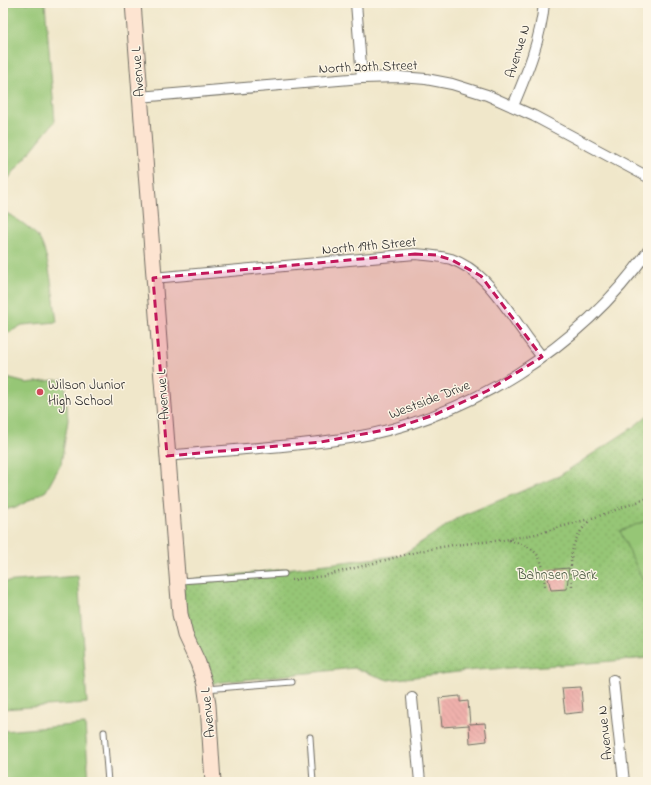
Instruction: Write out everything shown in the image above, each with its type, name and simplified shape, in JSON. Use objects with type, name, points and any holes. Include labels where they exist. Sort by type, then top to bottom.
[{"type":"street","name":"Avenue L","points":[[133,3],[166,456],[180,614],[185,635],[198,663],[205,689],[213,782]]},
{"type":"street","points":[[356,3],[362,78]]},
{"type":"street","name":"Avenue N","points":[[513,106],[527,74],[538,39],[544,3]]},
{"type":"street","name":"North 20th Street","points":[[139,97],[400,76],[446,82],[487,94],[513,106],[648,177]]},
{"type":"street","name":"Westside Drive","points":[[166,456],[352,438],[395,428],[434,415],[487,391],[542,357],[582,325],[607,300],[648,251]]},
{"type":"street","name":"North 19th Street","points":[[153,278],[415,254],[436,255],[468,267],[481,276],[493,289],[542,357]]},
{"type":"street","name":"Avenue N","points":[[613,680],[624,782]]},
{"type":"street","points":[[412,698],[420,782]]},
{"type":"lane","points":[[177,582],[284,574]]},
{"type":"lane","points":[[205,689],[292,682]]},
{"type":"lane","points":[[104,732],[108,782]]},
{"type":"lane","points":[[310,737],[313,782]]},
{"type":"path","points":[[284,581],[324,576],[420,551],[536,534],[616,511],[648,498]]},
{"type":"path","points":[[572,586],[570,555],[573,545],[583,528],[591,519]]},
{"type":"path","points":[[507,539],[525,545],[537,554],[543,567],[545,588]]},
{"type":"highlighted area","points":[[415,254],[436,255],[452,260],[481,276],[542,357],[487,391],[434,415],[395,428],[321,442],[167,456],[153,278]]},
{"type":"green space","points":[[3,3],[45,3],[55,121],[3,185]]},
{"type":"green space","points":[[3,211],[22,222],[38,237],[42,244],[48,265],[57,322],[22,325],[3,336]]},
{"type":"green space","points":[[3,377],[26,383],[65,379],[68,420],[61,464],[46,491],[17,507],[3,510]]},
{"type":"green space","name":"Bahnsen Park","points":[[648,415],[648,658],[476,670],[388,680],[354,668],[205,684],[177,582],[402,555],[461,516],[559,476],[632,428]]},
{"type":"green space","points":[[648,520],[648,586],[643,581],[620,531]]},
{"type":"green space","points":[[78,576],[87,703],[3,709],[3,582]]},
{"type":"green space","points":[[85,724],[89,782],[3,782],[3,731]]},
{"type":"building","points":[[569,568],[567,589],[551,590],[546,570]]},
{"type":"building","points":[[581,687],[583,712],[565,714],[562,688]]},
{"type":"building","points":[[460,696],[460,702],[468,701],[470,724],[485,723],[487,741],[470,743],[469,725],[442,727],[439,698]]},
{"type":"place","name":"Wilson Junior High School","points":[[40,392]]}]
